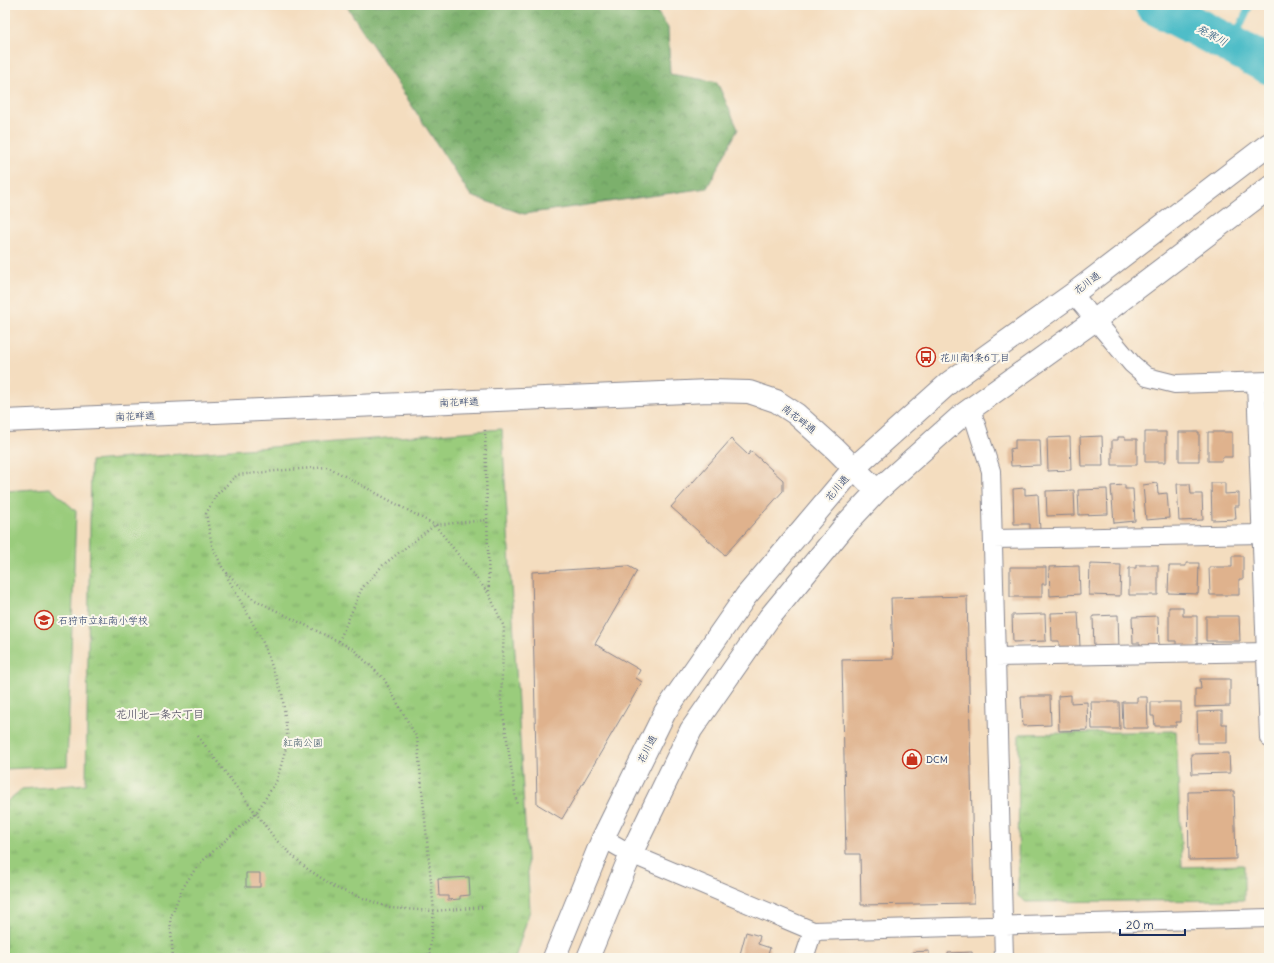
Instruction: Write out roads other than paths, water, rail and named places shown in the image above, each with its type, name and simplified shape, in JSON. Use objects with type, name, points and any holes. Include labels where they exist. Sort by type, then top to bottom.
[{"type":"street","name":"花川通","points":[[554,958],[603,838],[670,706],[746,596],[854,468],[950,382],[1073,294],[1269,144]]},
{"type":"street","points":[[588,958],[631,854],[691,730],[769,618],[848,522],[877,491],[961,416],[1095,320],[1269,188]]},
{"type":"street","points":[[1073,294],[1132,364],[1147,377],[1175,384],[1263,382],[1262,534],[1269,738]]},
{"type":"street","name":"南花畔通","points":[[5,422],[693,392],[749,392],[776,401],[796,414],[835,449],[877,491]]},
{"type":"street","points":[[971,409],[990,471],[1004,958]]},
{"type":"street","points":[[993,539],[1262,534]]},
{"type":"street","points":[[996,657],[1267,652]]},
{"type":"street","points":[[603,838],[631,854],[813,931],[1269,918]]},
{"type":"street","points":[[804,958],[813,931]]},
{"type":"waterway","name":"発寒川","points":[[1154,5],[1269,65]]},
{"type":"waterway","points":[[1231,45],[1250,5]]},
{"type":"place","name":"花川南1条6丁目","points":[[926,357]]},
{"type":"place","name":"石狩市立紅南小学校","points":[[44,620]]},
{"type":"place","name":"DCM","points":[[912,759]]},
{"type":"district","name":"花川北一条六丁目","points":[[160,714]]},
{"type":"park label","name":"紅南公園","points":[[303,742]]}]
